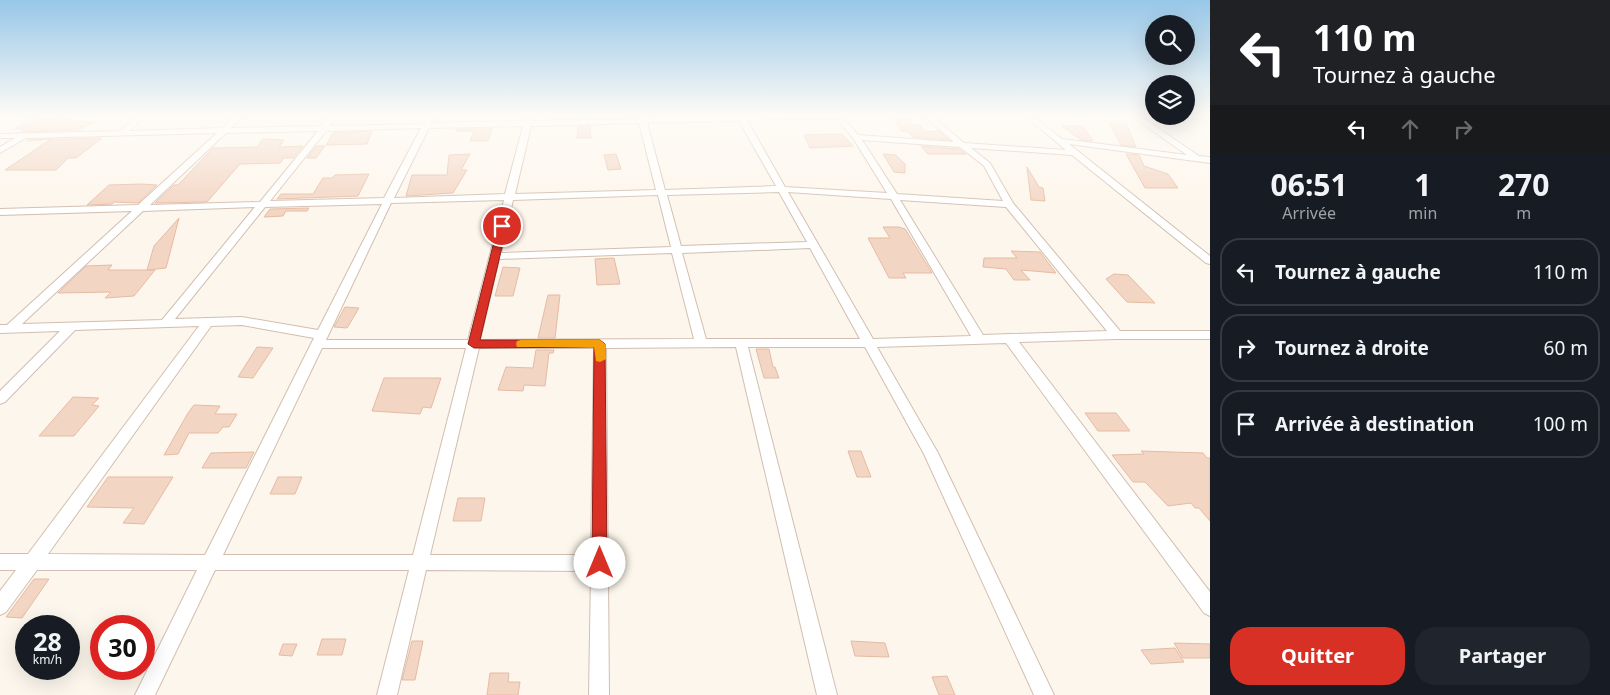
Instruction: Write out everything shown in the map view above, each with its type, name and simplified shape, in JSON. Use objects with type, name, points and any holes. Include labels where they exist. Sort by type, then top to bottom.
[{"type":"street","points":[[5,329],[141,208],[205,147]]},
{"type":"street","points":[[166,324],[308,147]]},
{"type":"street","points":[[145,695],[388,200],[416,147]]},
{"type":"street","points":[[387,695],[522,147]]},
{"type":"street","points":[[650,147],[701,344]]},
{"type":"street","points":[[758,147],[931,453],[1044,695]]},
{"type":"street","points":[[863,147],[978,338]]},
{"type":"street","points":[[964,147],[987,165],[1009,204],[1117,334]]},
{"type":"street","points":[[1004,147],[1076,153]]},
{"type":"street","points":[[1069,147],[1210,261]]},
{"type":"street","points":[[1117,147],[1210,160]]},
{"type":"street","points":[[1183,147],[1210,166]]},
{"type":"street","points":[[0,212],[781,189],[1009,204]]},
{"type":"street","points":[[495,256],[813,245]]},
{"type":"street","points":[[5,329],[242,321],[320,340],[474,344],[868,343],[1117,334],[1210,335]]},
{"type":"street","points":[[0,606],[208,322]]},
{"type":"street","points":[[0,399],[71,327]]},
{"type":"street","points":[[1009,338],[1210,607]]},
{"type":"street","points":[[742,343],[827,695]]},
{"type":"street","points":[[599,695],[600,344]]},
{"type":"street","points":[[0,562],[600,563]]},
{"type":"building","points":[[38,147],[90,147],[76,158],[68,158],[56,170],[5,170]]},
{"type":"building","points":[[302,147],[293,158],[284,158],[280,163],[240,164],[207,202],[155,203],[174,185],[178,185],[213,148]]},
{"type":"building","points":[[315,147],[324,147],[316,158],[307,158]]},
{"type":"building","points":[[922,147],[959,149],[966,154],[928,154]]},
{"type":"building","points":[[470,154],[461,170],[467,170],[453,193],[406,196],[412,175],[447,175],[449,155]]},
{"type":"building","points":[[616,154],[621,169],[608,170],[604,155]]},
{"type":"building","points":[[883,154],[896,155],[905,164],[905,173],[894,172]]},
{"type":"building","points":[[1126,154],[1139,155],[1144,166],[1168,174],[1178,188],[1145,188]]},
{"type":"building","points":[[1027,167],[1039,187],[1043,188],[1045,201],[1031,200]]},
{"type":"building","points":[[369,174],[358,196],[277,199],[281,194],[313,194],[323,178],[332,178],[335,175]]},
{"type":"building","points":[[109,185],[157,185],[138,203],[114,202],[112,204],[87,205]]},
{"type":"building","points":[[309,208],[307,211],[286,211],[283,216],[264,217],[270,209]]},
{"type":"building","points":[[179,218],[166,268],[147,270],[154,246]]},
{"type":"building","points":[[883,227],[905,229],[932,273],[903,273],[906,278],[889,278],[868,238],[890,238]]},
{"type":"building","points":[[1011,251],[1040,252],[1056,273],[1021,270],[1030,280],[1014,280],[1006,269],[983,267],[984,258],[1017,258]]},
{"type":"building","points":[[614,258],[620,284],[597,285],[595,259]]},
{"type":"building","points":[[112,265],[108,270],[155,270],[134,296],[105,298],[111,292],[58,293],[86,266]]},
{"type":"building","points":[[503,267],[520,268],[513,296],[495,296]]},
{"type":"building","points":[[1114,274],[1128,275],[1155,303],[1127,302],[1106,279]]},
{"type":"building","points":[[548,295],[560,295],[555,338],[538,338]]},
{"type":"building","points":[[345,307],[359,308],[347,328],[334,327]]},
{"type":"building","points":[[257,347],[273,348],[253,378],[238,377]]},
{"type":"building","points":[[756,349],[769,349],[773,367],[775,367],[779,378],[764,378]]},
{"type":"building","points":[[536,350],[554,350],[553,353],[549,353],[545,386],[524,385],[523,391],[498,390],[506,367],[533,368]]},
{"type":"building","points":[[384,378],[441,378],[431,408],[423,407],[420,414],[372,411]]},
{"type":"building","points":[[73,397],[99,398],[92,405],[99,406],[74,436],[39,436]]},
{"type":"building","points":[[194,405],[220,406],[215,414],[237,414],[229,427],[223,427],[218,433],[189,433],[178,454],[164,455],[188,413]]},
{"type":"building","points":[[1085,413],[1116,413],[1130,431],[1098,431]]},
{"type":"building","points":[[848,451],[861,451],[871,477],[857,477]]},
{"type":"building","points":[[1141,451],[1203,453],[1207,458],[1210,458],[1210,521],[1199,508],[1195,508],[1191,503],[1168,506],[1145,482],[1133,482],[1112,455],[1144,454]]},
{"type":"building","points":[[254,452],[246,468],[202,468],[211,453]]},
{"type":"building","points":[[108,477],[173,477],[144,524],[123,523],[134,508],[87,507]]},
{"type":"building","points":[[278,477],[302,477],[295,494],[270,494]]},
{"type":"building","points":[[458,498],[485,498],[481,521],[453,521]]},
{"type":"building","points":[[34,579],[49,579],[24,615],[15,615],[15,618],[6,617]]},
{"type":"building","points":[[322,639],[346,639],[342,655],[317,655]]},
{"type":"building","points":[[412,641],[423,641],[415,680],[402,680]]},
{"type":"building","points":[[851,641],[885,643],[889,657],[855,656]]},
{"type":"building","points":[[1174,643],[1210,644],[1210,658],[1183,658]]},
{"type":"building","points":[[283,644],[297,644],[292,656],[279,655]]},
{"type":"building","points":[[1175,648],[1184,662],[1151,664],[1141,650]]},
{"type":"building","points":[[490,673],[509,673],[508,682],[520,682],[518,695],[487,695]]},
{"type":"building","points":[[947,676],[955,695],[939,695],[932,677]]},
{"type":"slow traffic","points":[[521,344],[600,344],[600,359]]},
{"type":"route","points":[[502,226],[474,344],[600,344],[600,563]]}]
